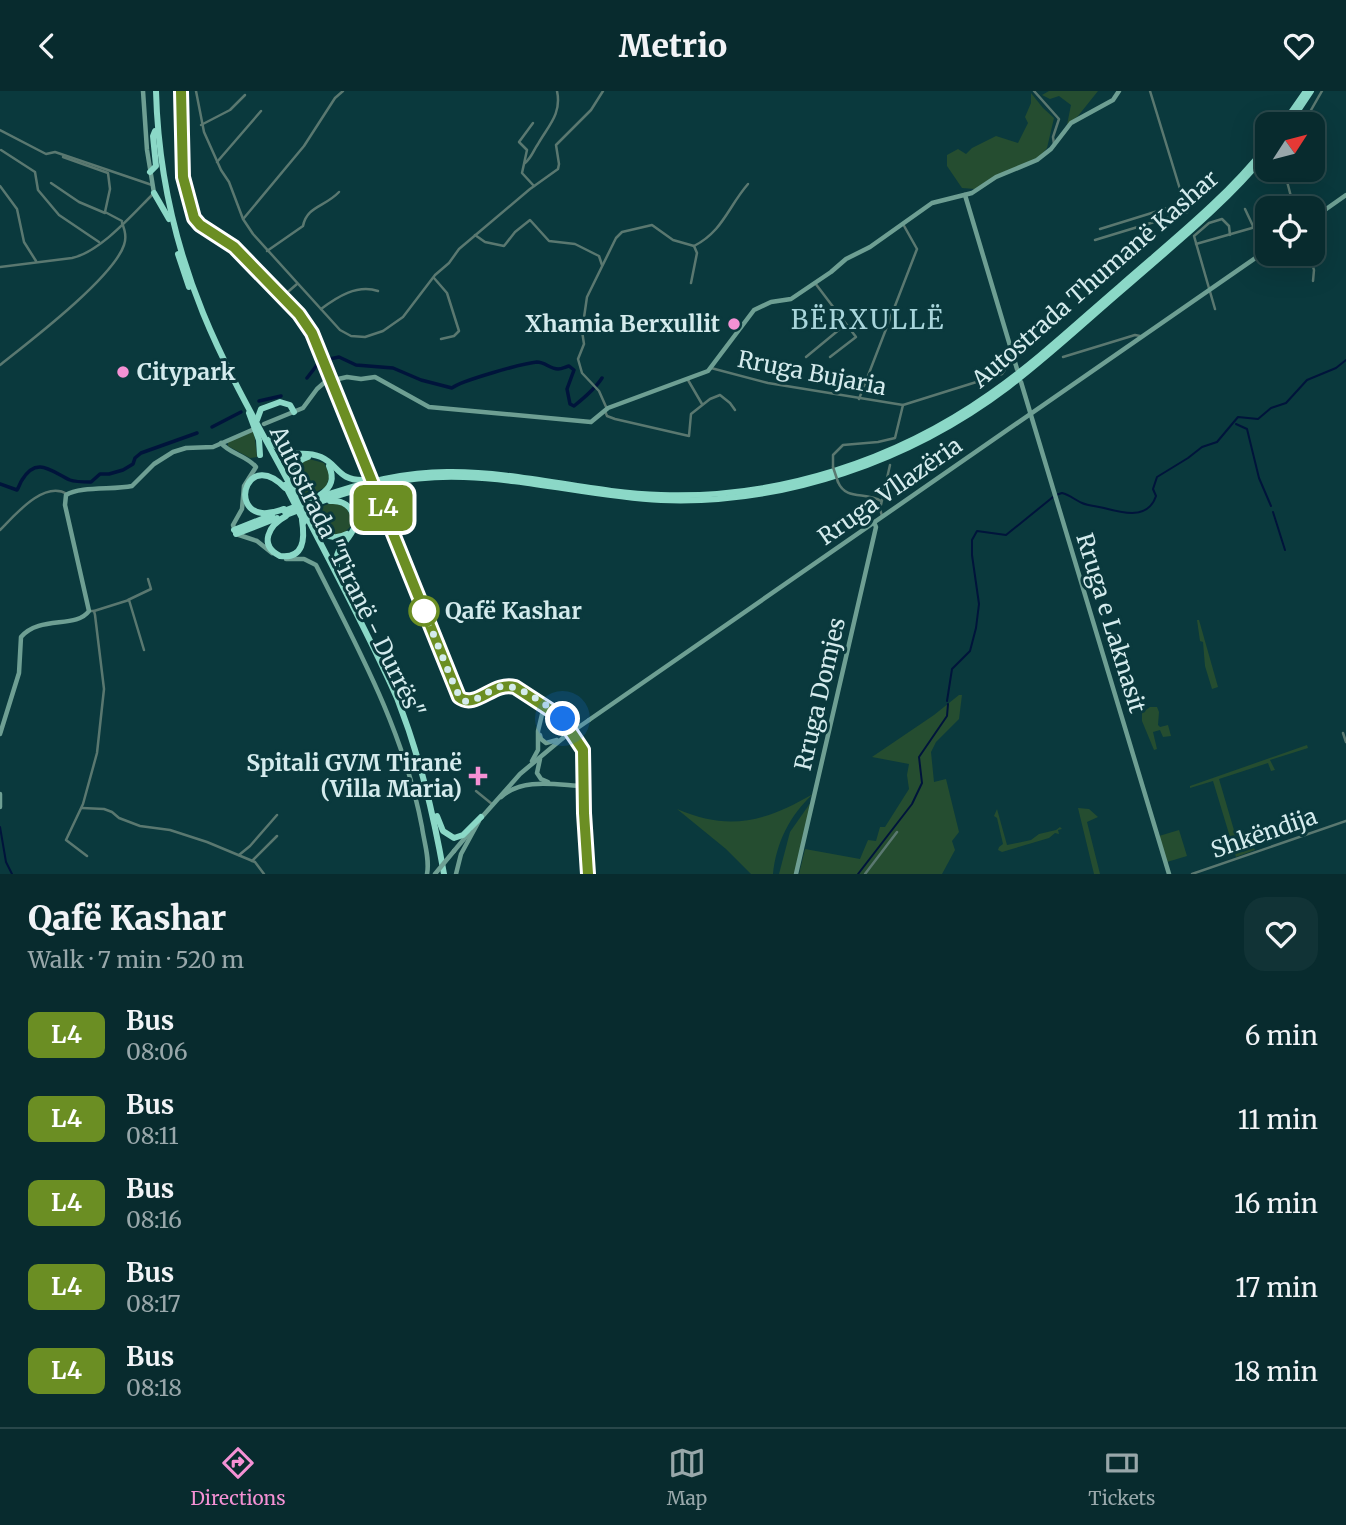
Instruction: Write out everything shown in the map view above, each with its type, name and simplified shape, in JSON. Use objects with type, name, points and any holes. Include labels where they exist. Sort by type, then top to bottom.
[{"type":"highway","name":"Autostrada \"Tiranë - Durrës\"","points":[[154,91],[155,131],[169,219],[181,265],[198,310],[248,411],[289,493],[301,508],[401,706],[416,747],[432,808],[440,874]]},
{"type":"highway","name":"Autostrada \"Tiranë - Durrës\"","points":[[154,91],[164,175],[182,253],[207,322],[376,661],[405,726],[423,785],[440,874]]},
{"type":"highway","points":[[1291,112],[1306,91]]},
{"type":"highway","points":[[1297,112],[1311,91]]},
{"type":"highway","points":[[150,172],[156,166],[153,136],[155,131]]},
{"type":"highway","name":"Autostrada Thumanë Kashar","points":[[301,508],[316,501],[377,485],[427,475],[474,473],[596,490],[683,495],[751,489],[832,471],[878,455],[948,421],[1019,372],[1208,208],[1255,159]]},
{"type":"highway","name":"Autostrada Thumanë Kashar","points":[[427,475],[487,478],[637,499],[708,500],[809,483],[852,470],[908,447],[973,411],[1021,377],[1202,220],[1255,167]]},
{"type":"highway","points":[[153,189],[169,219]]},
{"type":"highway","points":[[294,412],[285,402],[266,406],[258,413],[261,427],[282,450],[294,455],[322,457],[340,474],[350,479],[427,475]]},
{"type":"highway","points":[[248,411],[259,440],[260,455]]},
{"type":"highway","points":[[285,513],[272,526],[267,536],[271,550],[283,557],[296,554],[303,546],[301,508],[293,483],[293,470],[302,459],[313,456],[326,462],[331,468],[332,478],[329,487],[316,501]]},
{"type":"highway","points":[[285,513],[257,512],[248,505],[245,489],[253,478],[264,475],[274,478],[289,493]]},
{"type":"highway","points":[[355,613],[339,575],[337,557],[340,547],[355,525],[360,504],[366,494],[376,488],[427,475]]},
{"type":"highway","points":[[301,508],[319,531],[332,538],[344,536],[352,528],[354,516],[347,504],[316,501]]},
{"type":"highway","points":[[235,532],[301,508]]},
{"type":"highway","points":[[432,808],[443,831],[452,837],[463,835],[481,817]]},
{"type":"main road","points":[[143,91],[153,189]]},
{"type":"main road","points":[[181,91],[183,177],[192,214],[200,225],[234,247],[305,321],[321,353],[369,474]]},
{"type":"main road","points":[[261,427],[305,407],[319,386],[347,377],[373,377],[432,408],[549,417],[587,423],[594,421],[606,410],[711,368],[754,310],[771,302],[791,299],[846,259],[870,247],[935,202],[979,190],[996,177],[1037,160],[1054,145],[1071,123],[1113,100],[1119,91]]},
{"type":"main road","points":[[965,195],[1017,369]]},
{"type":"main road","points":[[1325,210],[1346,195]]},
{"type":"main road","name":"Rruga Vllazëria","points":[[492,804],[527,767],[563,738],[1255,258]]},
{"type":"main road","name":"Rruga e Laknasit","points":[[1021,382],[1169,874]]},
{"type":"main road","points":[[213,447],[252,430]]},
{"type":"main road","points":[[228,440],[227,446],[231,450]]},
{"type":"main road","points":[[221,443],[256,465],[255,470]]},
{"type":"main road","points":[[0,734],[19,674],[21,637],[36,625],[83,617],[92,611],[65,502],[67,494],[96,488],[132,486],[154,464],[173,452],[186,448],[213,447],[231,450]]},
{"type":"main road","points":[[245,457],[255,460],[260,455]]},
{"type":"main road","points":[[260,455],[255,470],[244,486],[242,509],[233,525],[235,532],[257,541],[280,558],[304,559],[318,567],[393,723],[411,777],[428,863],[427,874]]},
{"type":"main road","points":[[376,492],[459,697],[463,701],[471,701],[498,687],[509,685],[523,691],[565,721],[583,750],[588,874]]},
{"type":"main road","name":"Rruga Domjes","points":[[796,874],[876,527],[874,522]]},
{"type":"main road","points":[[546,706],[541,723],[541,739],[549,743],[563,738]]},
{"type":"main road","points":[[544,714],[557,714]]},
{"type":"main road","points":[[527,767],[538,750],[538,731],[544,714]]},
{"type":"main road","points":[[544,753],[536,768],[541,779],[548,783],[575,784],[584,795]]},
{"type":"main road","points":[[575,784],[584,773]]},
{"type":"main road","points":[[440,874],[481,817],[509,790],[522,785],[584,784]]},
{"type":"main road","points":[[0,793],[0,807]]},
{"type":"main road","points":[[456,874],[461,854],[481,817]]},
{"type":"street","points":[[196,91],[201,125],[217,162],[232,187],[243,219],[267,251],[321,309],[347,335],[360,337],[391,327],[407,313],[434,277],[475,235],[558,169],[556,145],[591,110],[603,91]]},
{"type":"street","points":[[243,219],[304,146],[335,98],[343,91]]},
{"type":"street","points":[[525,163],[553,123],[559,103],[557,91]]},
{"type":"street","points":[[1034,91],[1059,118],[1053,137],[1054,145]]},
{"type":"street","points":[[1095,240],[1187,212],[1150,91]]},
{"type":"street","points":[[1310,112],[1322,91]]},
{"type":"street","points":[[201,125],[230,110],[245,95]]},
{"type":"street","points":[[217,162],[261,111]]},
{"type":"street","points":[[533,123],[519,142],[527,150],[522,173],[534,186]]},
{"type":"street","points":[[0,130],[46,155],[55,152],[153,189],[123,223],[99,243],[77,256],[0,267]]},
{"type":"street","points":[[1,150],[35,172],[38,190],[60,215],[99,243]]},
{"type":"street","points":[[63,157],[109,174],[110,189],[105,213]]},
{"type":"street","points":[[0,365],[94,285],[123,249],[126,236],[123,223],[79,202],[51,183]]},
{"type":"street","points":[[735,409],[720,395],[702,404],[689,417],[689,436],[615,419],[607,416],[599,391],[582,373],[578,359],[584,344],[583,309],[618,235],[652,225],[673,240],[694,246],[712,234],[725,220],[736,198],[748,184]]},
{"type":"street","points":[[0,186],[17,209],[24,242],[36,261]]},
{"type":"street","points":[[267,251],[303,226],[307,213],[332,200],[340,192]]},
{"type":"street","points":[[1100,229],[1184,203]]},
{"type":"street","points":[[1196,244],[1253,227],[1245,209]]},
{"type":"street","points":[[1215,309],[1195,235],[1212,221],[1225,220],[1230,228],[1230,235]]},
{"type":"street","points":[[475,235],[485,242],[504,246],[515,232],[530,221],[549,241],[578,245],[599,256],[602,266]]},
{"type":"street","points":[[859,399],[917,249],[903,224]]},
{"type":"street","points":[[691,283],[697,253],[694,246]]},
{"type":"street","points":[[1313,266],[1313,281]]},
{"type":"street","points":[[434,277],[447,293],[459,331],[454,336],[441,339]]},
{"type":"street","points":[[815,283],[856,337],[830,357]]},
{"type":"street","points":[[282,297],[297,284]]},
{"type":"street","points":[[321,309],[345,293],[370,288],[378,291]]},
{"type":"street","points":[[806,357],[845,324]]},
{"type":"street","points":[[1063,356],[1135,335],[1142,337]]},
{"type":"street","name":"Rruga Bujaria","points":[[711,368],[771,383],[903,405],[1002,374],[1007,367],[1011,350]]},
{"type":"street","points":[[688,379],[702,404]]},
{"type":"street","points":[[881,501],[873,496],[848,494],[841,489],[833,467],[833,455],[843,445],[895,438],[903,405]]},
{"type":"street","points":[[882,517],[881,501],[890,465]]},
{"type":"street","points":[[0,530],[25,505],[50,490],[59,489],[67,494]]},
{"type":"street","points":[[87,856],[66,842],[81,808],[97,753],[104,689],[92,611],[128,600],[151,589],[148,579]]},
{"type":"street","points":[[128,600],[131,602],[145,650]]},
{"type":"street","points":[[1343,733],[1346,742]]},
{"type":"street","points":[[476,791],[492,804]]},
{"type":"street","points":[[81,808],[104,809],[140,826],[170,829],[207,842],[253,861],[264,874]]},
{"type":"street","points":[[239,855],[277,815]]},
{"type":"street","name":"Shkëndija","points":[[1192,874],[1346,821]]},
{"type":"street","points":[[865,874],[897,832]]},
{"type":"street","points":[[253,861],[277,836]]},
{"type":"green space","points":[[1049,91],[1098,91],[1067,125],[1071,105],[1059,96],[1050,99],[1042,95]]},
{"type":"green space","points":[[1031,93],[1054,118],[1047,148],[1038,159],[975,189],[962,188],[947,166],[947,155],[958,149],[966,154],[996,136],[1018,143],[1028,123],[1025,117],[1031,103]]},
{"type":"green space","points":[[254,431],[257,457],[250,458],[228,446],[228,442]]},
{"type":"green space","points":[[309,459],[324,463],[330,475],[326,487],[303,498],[294,477],[299,464]]},
{"type":"green space","points":[[331,503],[345,505],[352,519],[350,527],[342,535],[328,535],[319,527],[310,511]]},
{"type":"green space","points":[[1197,620],[1218,687],[1212,689],[1205,666],[1203,642],[1200,641]]},
{"type":"green space","points":[[962,695],[959,719],[936,742],[931,752],[934,782],[946,779],[959,832],[952,841],[955,850],[942,874],[799,874],[805,849],[860,859],[868,840],[876,841],[880,827],[885,827],[909,789],[909,764],[872,757]]},
{"type":"green space","points":[[1150,707],[1157,707],[1158,725],[1168,725],[1171,736],[1163,737],[1160,730],[1153,732],[1157,749],[1154,750],[1142,721],[1142,713]]},
{"type":"green space","points":[[1307,745],[1308,748],[1270,760],[1275,770],[1271,771],[1268,763],[1219,779],[1236,837],[1241,842],[1249,835],[1255,850],[1236,857],[1213,781],[1190,786]]},
{"type":"green space","points":[[813,794],[797,811],[786,830],[777,851],[773,874],[751,874],[726,849],[677,809],[714,820],[747,820],[779,811]]},
{"type":"green space","points":[[811,802],[795,874],[779,874],[790,832]]},
{"type":"green space","points":[[1078,808],[1089,809],[1098,817],[1087,822],[1100,874],[1094,874]]},
{"type":"green space","points":[[997,809],[1007,845],[1031,840],[1039,834],[1060,827],[1062,829],[1058,830],[1059,834],[1055,833],[1049,838],[1002,852],[998,850],[1003,844],[997,818],[994,816]]},
{"type":"green space","points":[[1179,830],[1187,856],[1167,862],[1159,836]]},
{"type":"waterway","points":[[307,378],[317,365],[339,357],[356,365],[393,368],[421,380],[452,388],[493,373],[540,362],[555,369],[569,366],[574,370],[567,389],[570,404],[574,406],[593,390],[602,378]]},
{"type":"waterway","points":[[1056,495],[1062,493],[1085,504],[1119,512],[1141,512],[1152,504],[1156,496],[1153,489],[1157,477],[1202,447],[1217,442],[1238,417],[1258,419],[1271,408],[1286,403],[1307,380],[1336,368],[1346,360]]},
{"type":"waterway","points":[[259,401],[281,396]]},
{"type":"waterway","points":[[212,427],[241,412]]},
{"type":"waterway","points":[[1236,424],[1247,429],[1259,478],[1271,506]]},
{"type":"waterway","points":[[0,484],[17,490],[28,472],[39,467],[72,481],[91,482],[100,474],[123,470],[133,464],[141,453],[197,433]]},
{"type":"waterway","points":[[947,701],[952,669],[970,651],[976,628],[979,604],[972,540],[977,531],[1006,535],[1053,497]]},
{"type":"waterway","points":[[1273,512],[1285,550]]},
{"type":"waterway","points":[[858,874],[912,804],[922,783],[919,757],[947,716],[948,704]]},
{"type":"waterway","points":[[0,827],[6,862],[12,874]]},
{"type":"bus line","name":"L4","points":[[181,91],[183,177],[192,214],[200,225],[234,247],[299,314],[312,333],[459,697],[466,702],[498,687],[515,687],[561,717],[580,743],[585,758],[584,813],[588,874]]},
{"type":"place","name":"Xhamia Berxullit","points":[[734,324]]},
{"type":"place","name":"Citypark","points":[[123,372]]},
{"type":"place","name":"Qafë Kashar","points":[[424,611]]},
{"type":"place","name":"Spitali GVM Tiranë (Villa Maria)","points":[[478,776]]},
{"type":"district","name":"BËRXULLË","points":[[868,320]]},
{"type":"route","points":[[424,611],[463,701],[473,701],[498,687],[509,685],[523,691],[563,719]]}]
